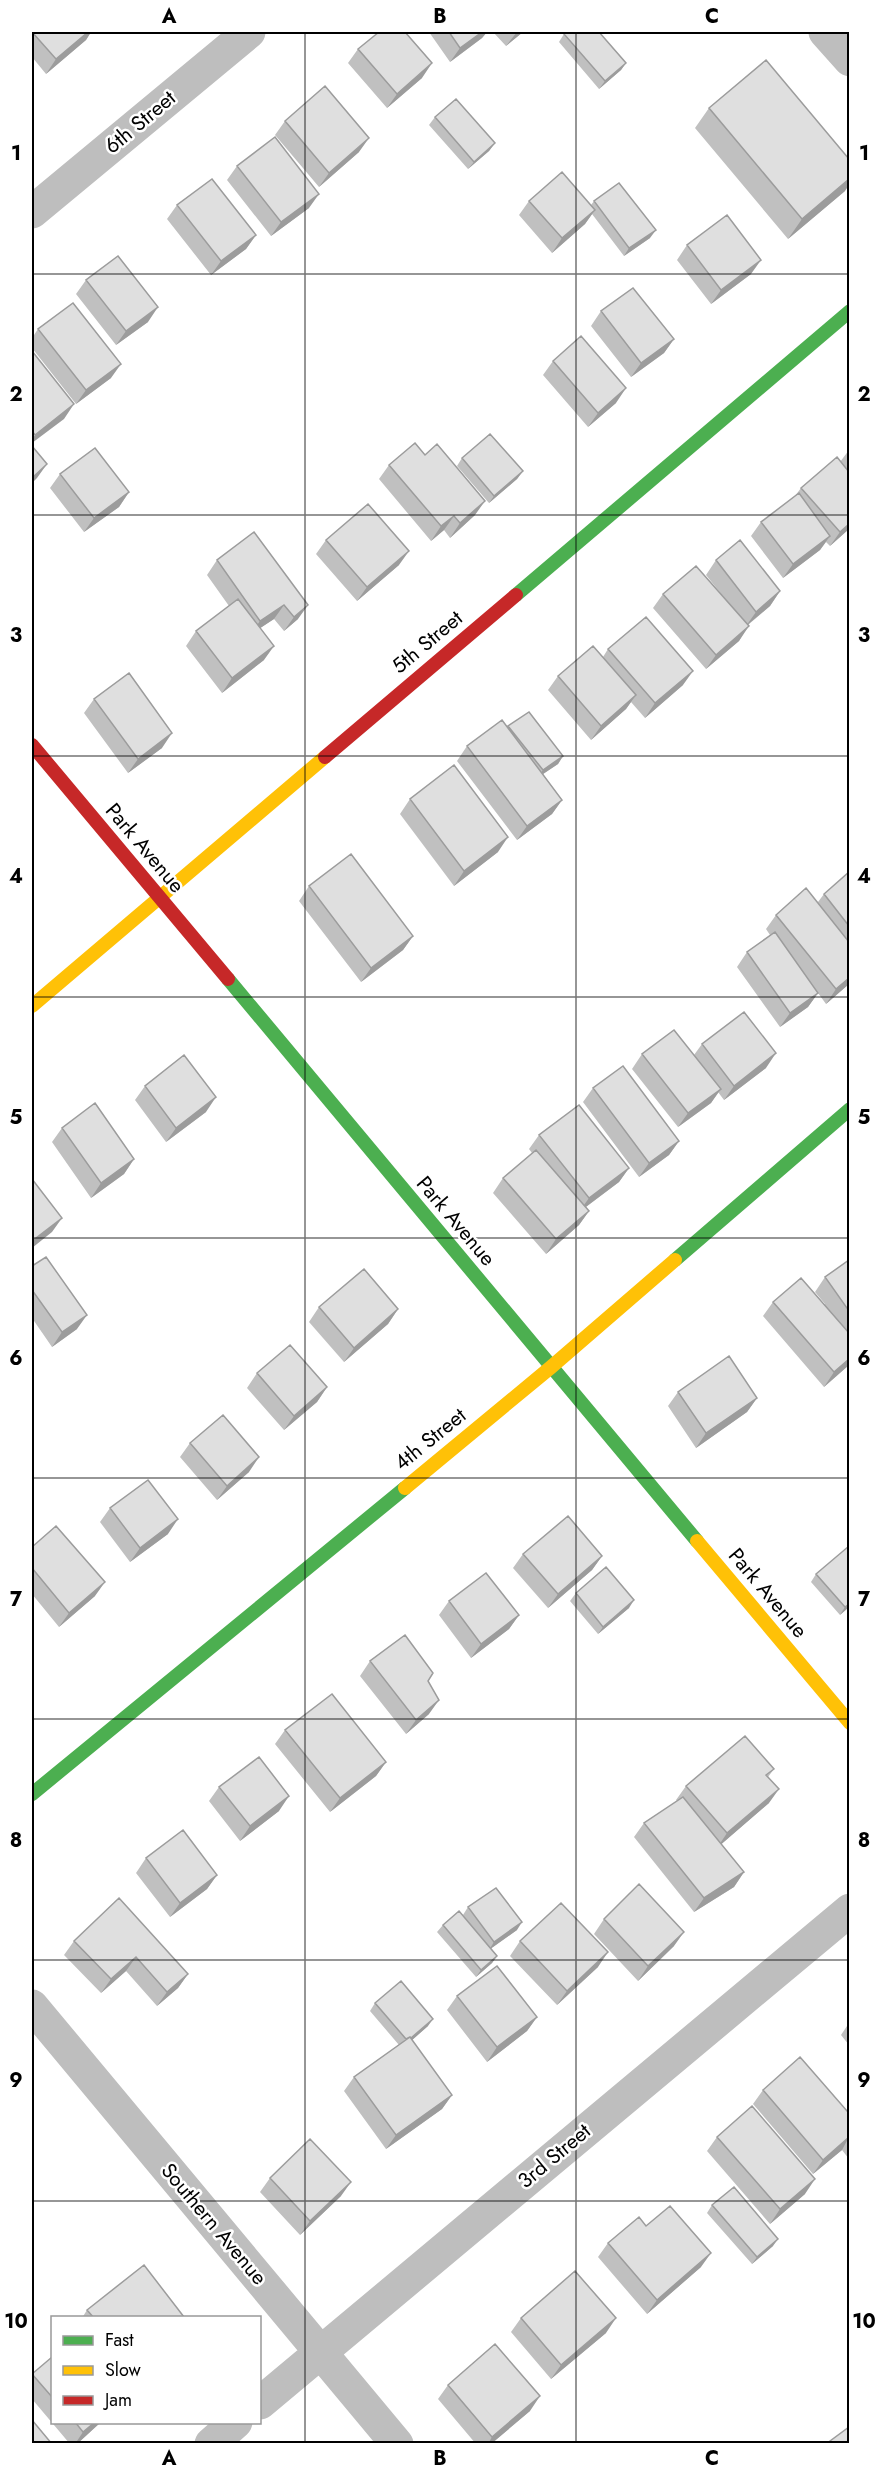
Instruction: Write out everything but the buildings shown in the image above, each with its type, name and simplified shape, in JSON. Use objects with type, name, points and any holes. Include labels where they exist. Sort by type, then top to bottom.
[{"type":"street","name":"6th Street","points":[[32,212],[249,32]]},
{"type":"street","points":[[825,32],[849,60]]},
{"type":"street","name":"5th Street","points":[[32,1006],[849,310]]},
{"type":"street","name":"Park Avenue","points":[[32,745],[550,1368],[849,1723]]},
{"type":"street","name":"4th Street","points":[[32,1794],[550,1368],[849,1109]]},
{"type":"street","name":"3rd Street","points":[[261,2402],[849,1910]]},
{"type":"street","name":"Southern Avenue","points":[[32,2006],[397,2444]]},
{"type":"street","points":[[211,2444],[234,2424]]},
{"type":"traffic: fast","points":[[516,595],[850,311]]},
{"type":"traffic: fast","points":[[228,979],[697,1541]]},
{"type":"traffic: fast","points":[[675,1260],[850,1109]]},
{"type":"traffic: fast","points":[[32,1794],[405,1488]]},
{"type":"traffic: slow","points":[[32,1006],[325,757]]},
{"type":"traffic: slow","points":[[405,1488],[550,1368],[675,1260]]},
{"type":"traffic: slow","points":[[697,1541],[850,1723]]},
{"type":"traffic: jam","points":[[325,757],[516,595]]},
{"type":"traffic: jam","points":[[32,745],[228,979]]}]
